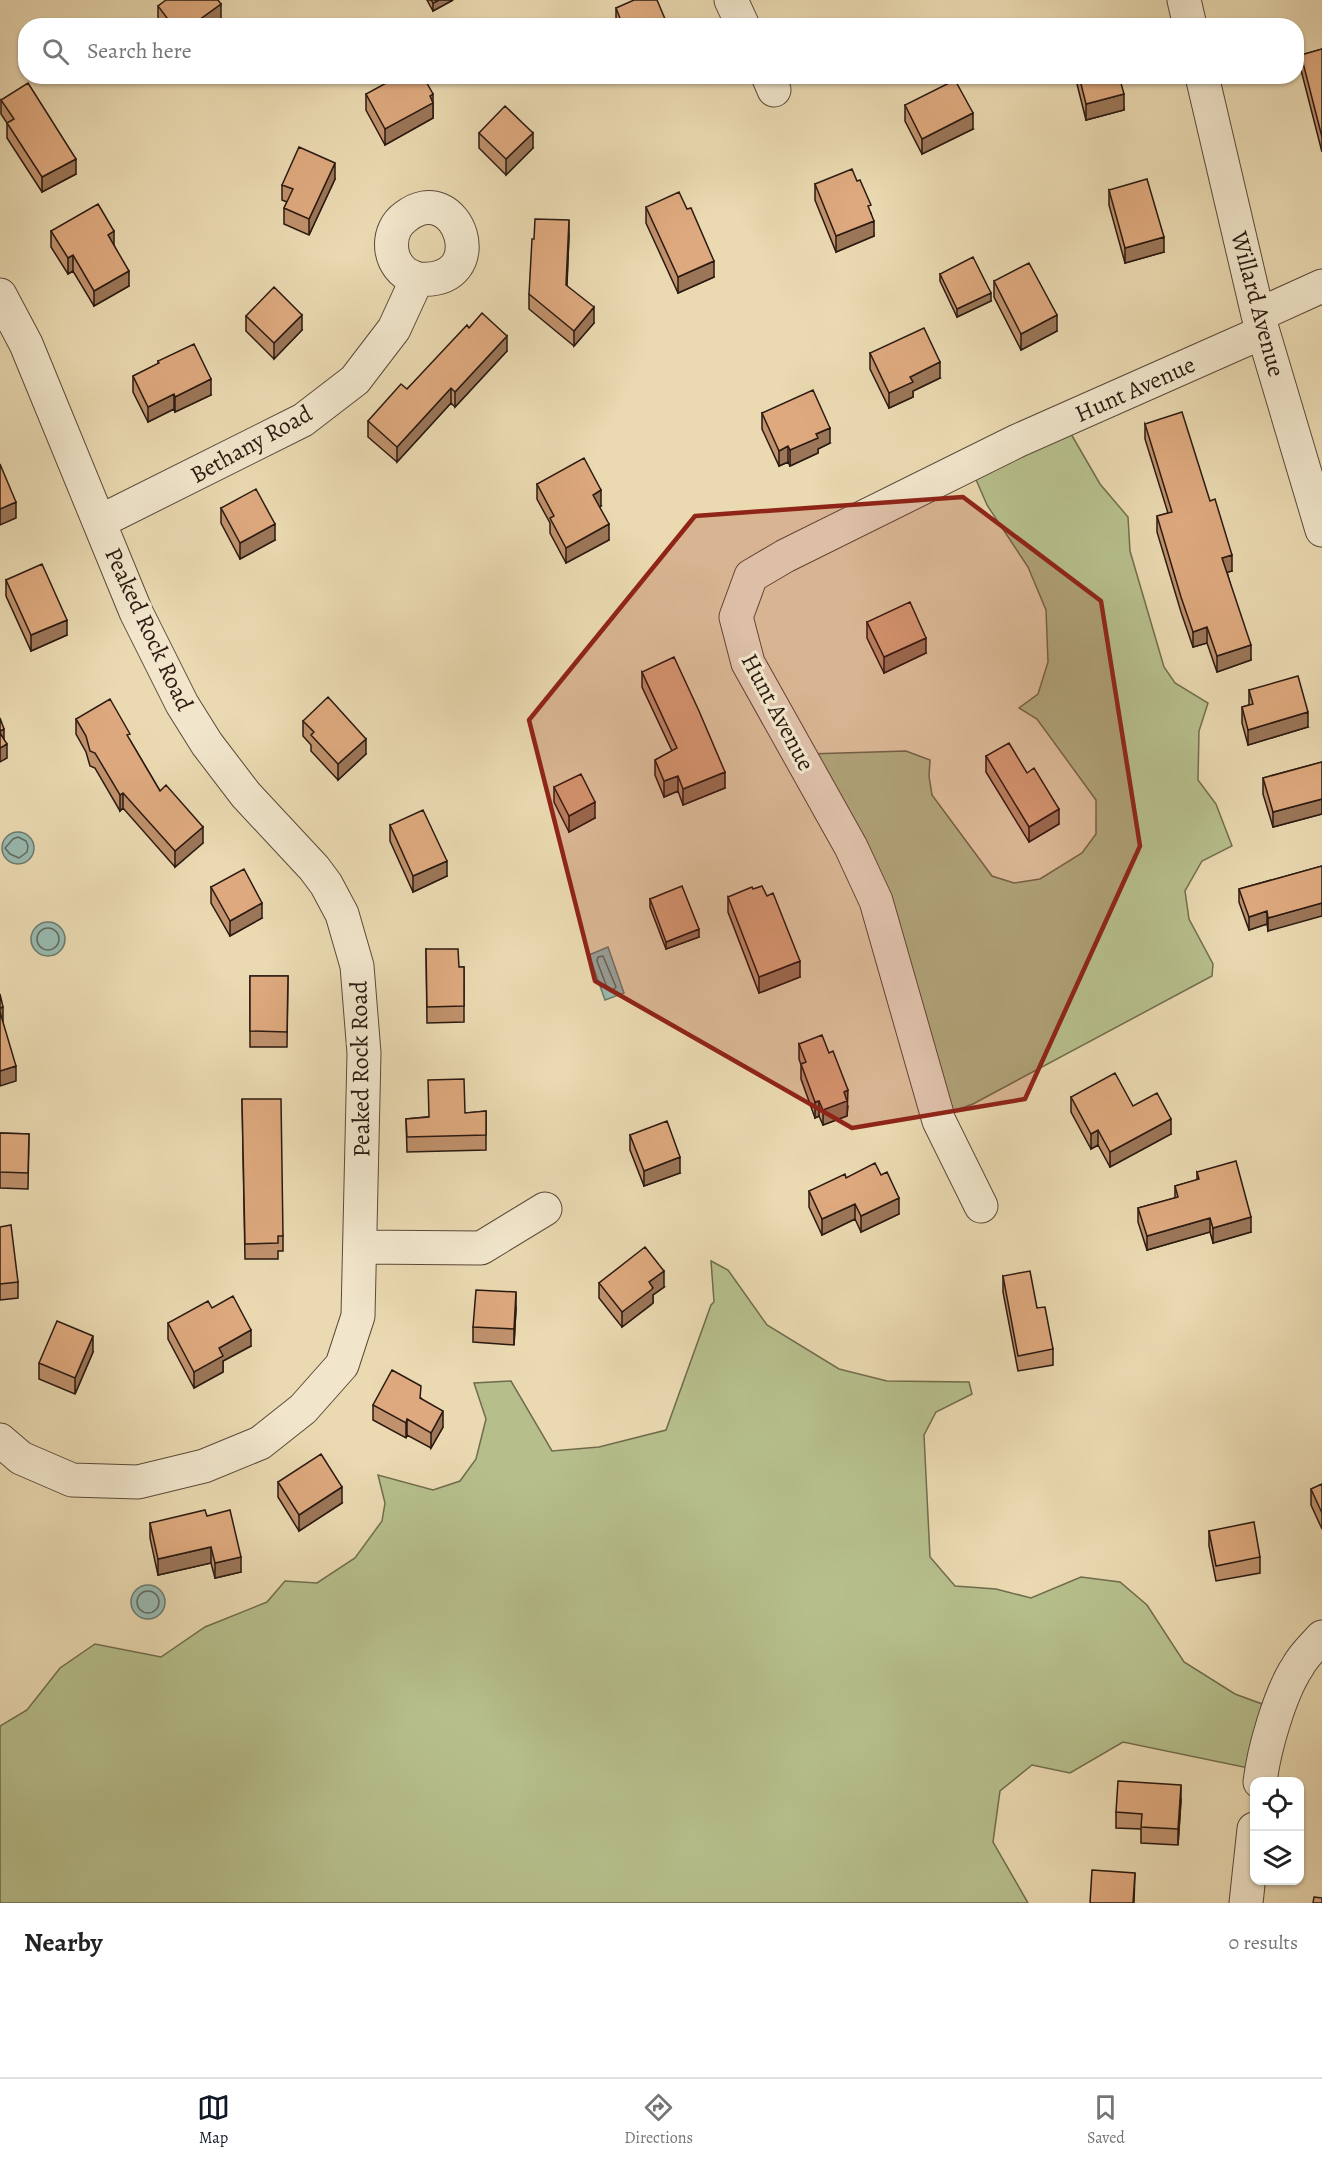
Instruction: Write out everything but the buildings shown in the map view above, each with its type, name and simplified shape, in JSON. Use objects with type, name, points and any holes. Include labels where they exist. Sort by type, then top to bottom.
[{"type":"street","points":[[730,0],[738,18]]},
{"type":"street","points":[[1184,0],[1188,18]]},
{"type":"street","name":"Willard Avenue","points":[[1204,84],[1261,323],[1322,530]]},
{"type":"street","name":"Bethany Road","points":[[99,522],[303,420],[355,380],[394,329],[417,279]]},
{"type":"street","name":"Hunt Avenue","points":[[981,1206],[939,1121],[876,902],[850,847],[748,663],[736,617],[751,576],[784,556],[1261,323],[1322,286]]},
{"type":"street","name":"Peaked Rock Road","points":[[0,295],[26,344],[136,612],[182,704],[207,744],[246,795],[314,868],[326,884],[342,914],[357,966],[364,1053],[357,1316],[342,1365],[303,1409],[260,1443],[204,1466],[138,1482],[72,1480],[21,1458],[0,1440]]},
{"type":"street","points":[[360,1247],[481,1248],[545,1209]]},
{"type":"street","points":[[1261,1777],[1279,1706],[1297,1666],[1322,1637]]},
{"type":"street","points":[[1246,1903],[1254,1831]]},
{"type":"highlighted area","points":[[963,497],[1101,601],[1140,846],[1025,1099],[852,1128],[595,981],[529,720],[695,516]]},
{"type":"green space","points":[[1067,427],[1100,484],[1128,517],[1130,551],[1164,667],[1175,683],[1208,703],[1199,731],[1198,780],[1216,804],[1232,846],[1202,861],[1185,891],[1189,919],[1213,964],[1212,976],[973,1104],[937,1117],[809,754],[906,751],[930,760],[929,776],[932,795],[992,876],[1014,883],[1040,879],[1082,853],[1096,834],[1096,800],[1037,719],[1019,708],[1038,694],[1048,662],[1046,610],[1028,567],[987,505],[971,468]]},
{"type":"green space","points":[[711,1261],[728,1270],[767,1325],[839,1369],[887,1381],[969,1382],[972,1394],[936,1412],[924,1435],[930,1557],[955,1586],[996,1589],[1031,1598],[1081,1577],[1120,1582],[1147,1605],[1184,1662],[1235,1694],[1273,1708],[1253,1769],[1123,1742],[1070,1773],[1032,1765],[1000,1791],[993,1842],[1028,1903],[0,1903],[0,1726],[27,1710],[60,1668],[95,1644],[161,1657],[205,1627],[267,1602],[285,1581],[317,1583],[355,1558],[382,1521],[385,1503],[378,1475],[433,1490],[460,1481],[476,1459],[486,1419],[474,1383],[511,1381],[552,1451],[599,1447],[666,1430],[714,1302]]},
{"type":"water","points":[[18,832],[30,836],[34,848],[30,860],[18,864],[6,860],[2,848],[6,836]]},
{"type":"water","points":[[48,922],[60,927],[65,939],[60,951],[48,956],[36,951],[31,939],[36,927]]},
{"type":"water","points":[[608,947],[624,993],[605,1000],[589,955]]},
{"type":"water","points":[[148,1585],[160,1590],[165,1602],[160,1614],[148,1619],[136,1614],[131,1602],[136,1590]]}]
